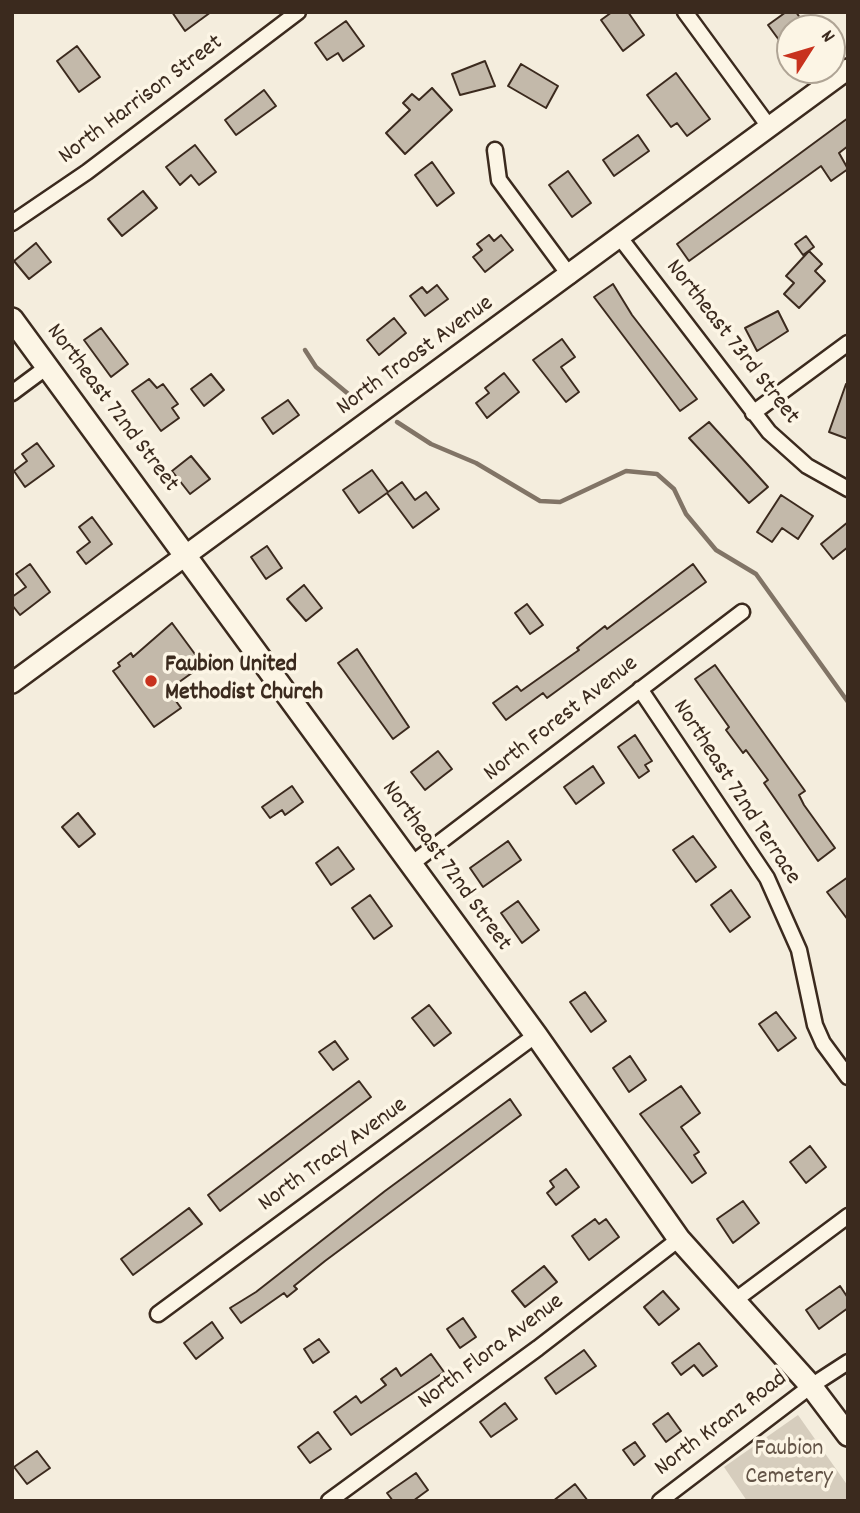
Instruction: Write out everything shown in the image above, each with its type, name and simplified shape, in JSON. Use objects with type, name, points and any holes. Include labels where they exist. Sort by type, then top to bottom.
[{"type":"main road","name":"Northeast 72nd Street","points":[[12,319],[536,1035],[679,1239],[811,1385],[848,1436]]},
{"type":"street","name":"North Harrison Street","points":[[12,223],[87,172],[298,12]]},
{"type":"street","points":[[685,12],[770,128]]},
{"type":"street","name":"North Troost Avenue","points":[[12,683],[621,239],[848,69]]},
{"type":"street","points":[[495,150],[499,180],[570,276]]},
{"type":"street","name":"Northeast 73rd Street","points":[[621,239],[753,413],[797,458],[848,489]]},
{"type":"street","points":[[753,413],[848,343]]},
{"type":"street","points":[[12,393],[47,367]]},
{"type":"street","name":"North Forest Avenue","points":[[410,865],[742,612]]},
{"type":"street","name":"Northeast 72nd Terrace","points":[[640,689],[767,878],[799,950],[815,1025],[823,1043],[848,1077]]},
{"type":"street","name":"North Tracy Avenue","points":[[158,1314],[536,1035]]},
{"type":"street","points":[[734,1301],[848,1216]]},
{"type":"street","name":"North Flora Avenue","points":[[329,1501],[538,1348],[679,1239]]},
{"type":"street","name":"North Kranz Road","points":[[660,1501],[811,1385],[848,1362]]},
{"type":"green space","name":"Faubion Cemetery","points":[[798,1415],[848,1486],[848,1501],[747,1501],[724,1467]]},
{"type":"building","points":[[172,12],[211,12],[185,31]]},
{"type":"building","points":[[612,12],[628,12],[644,35],[623,51],[601,20]]},
{"type":"building","points":[[776,19],[776,36],[768,25]]},
{"type":"building","points":[[346,21],[364,46],[343,61],[338,53],[327,60],[315,43]]},
{"type":"building","points":[[77,46],[100,77],[79,92],[57,61]]},
{"type":"building","points":[[485,61],[495,86],[460,95],[452,74]]},
{"type":"building","points":[[521,64],[558,86],[546,108],[508,86]]},
{"type":"building","points":[[676,73],[710,119],[687,136],[677,123],[671,127],[647,95]]},
{"type":"building","points":[[432,88],[452,110],[405,154],[386,133],[410,110],[403,103],[412,94],[419,100]]},
{"type":"building","points":[[264,90],[276,106],[236,135],[225,120]]},
{"type":"building","points":[[848,118],[848,146],[839,153],[848,169],[831,181],[821,166],[689,261],[677,244]]},
{"type":"building","points":[[638,135],[649,151],[614,176],[603,160]]},
{"type":"building","points":[[195,145],[216,172],[199,185],[191,175],[180,185],[166,167]]},
{"type":"building","points":[[432,162],[454,193],[437,206],[415,175]]},
{"type":"building","points":[[568,171],[591,203],[572,217],[549,185]]},
{"type":"building","points":[[143,191],[157,208],[122,236],[108,219]]},
{"type":"building","points":[[489,235],[494,241],[501,235],[513,250],[485,272],[473,257],[482,250],[477,244]]},
{"type":"building","points":[[806,236],[814,247],[803,255],[795,244]]},
{"type":"building","points":[[36,243],[51,262],[29,279],[14,261]]},
{"type":"building","points":[[809,251],[822,264],[815,271],[825,281],[799,308],[784,294],[794,283],[786,276]]},
{"type":"building","points":[[613,284],[632,315],[697,399],[680,411],[594,297]]},
{"type":"building","points":[[437,285],[448,299],[425,316],[410,296],[422,287],[427,293]]},
{"type":"building","points":[[778,311],[788,331],[757,351],[745,328]]},
{"type":"building","points":[[394,318],[406,333],[379,355],[367,340]]},
{"type":"building","points":[[101,328],[128,364],[111,377],[84,340]]},
{"type":"building","points":[[562,339],[575,357],[561,367],[579,392],[566,402],[533,360]]},
{"type":"building","points":[[504,373],[519,392],[487,418],[476,403],[489,393],[485,388]]},
{"type":"building","points":[[211,374],[224,390],[204,406],[191,389]]},
{"type":"building","points":[[149,379],[157,388],[163,384],[178,404],[172,408],[179,418],[161,431],[132,391]]},
{"type":"building","points":[[848,384],[848,439],[829,432]]},
{"type":"building","points":[[288,400],[299,415],[273,434],[262,418]]},
{"type":"building","points":[[709,422],[768,487],[749,503],[689,438]]},
{"type":"building","points":[[37,443],[54,466],[25,487],[14,471],[27,461],[22,454]]},
{"type":"building","points":[[191,456],[210,479],[190,494],[172,471]]},
{"type":"building","points":[[372,470],[388,492],[402,482],[415,500],[426,492],[439,509],[413,528],[387,493],[359,513],[343,490]]},
{"type":"building","points":[[781,495],[813,516],[798,539],[782,528],[772,542],[757,532]]},
{"type":"building","points":[[92,517],[112,544],[86,564],[77,552],[90,542],[79,527]]},
{"type":"building","points":[[848,522],[848,547],[833,559],[821,544]]},
{"type":"building","points":[[267,546],[282,568],[266,579],[251,557]]},
{"type":"building","points":[[30,564],[50,592],[20,615],[12,605],[12,597],[26,587],[16,574]]},
{"type":"building","points":[[693,564],[706,582],[547,698],[543,693],[506,720],[493,703],[517,686],[521,691],[579,650],[577,648],[605,626],[607,629]]},
{"type":"building","points":[[304,585],[322,608],[306,621],[287,599]]},
{"type":"building","points":[[527,604],[543,625],[530,634],[515,613]]},
{"type":"building","name":"Faubion United Methodist Church","points":[[172,623],[203,665],[168,690],[181,708],[154,727],[113,671],[120,666],[118,663],[131,653],[133,657]]},
{"type":"building","points":[[357,649],[409,727],[393,739],[338,663]]},
{"type":"building","points":[[715,665],[805,791],[799,795],[804,805],[835,848],[818,861],[764,783],[768,780],[746,750],[743,753],[726,730],[729,727],[695,679]]},
{"type":"building","points":[[635,735],[652,761],[645,765],[649,771],[639,778],[618,747]]},
{"type":"building","points":[[438,751],[452,769],[425,790],[411,772]]},
{"type":"building","points":[[593,766],[604,783],[576,804],[564,787]]},
{"type":"building","points":[[292,786],[303,802],[285,815],[282,810],[270,818],[262,807]]},
{"type":"building","points":[[78,813],[95,834],[79,847],[62,827]]},
{"type":"building","points":[[693,836],[716,867],[696,882],[673,850]]},
{"type":"building","points":[[508,841],[521,860],[483,887],[470,868]]},
{"type":"building","points":[[338,847],[354,869],[331,885],[316,863]]},
{"type":"building","points":[[848,877],[848,920],[827,892]]},
{"type":"building","points":[[731,890],[750,917],[730,932],[711,905]]},
{"type":"building","points":[[370,895],[392,926],[374,939],[352,908]]},
{"type":"building","points":[[518,901],[539,930],[522,943],[501,913]]},
{"type":"building","points":[[585,992],[606,1021],[591,1032],[570,1002]]},
{"type":"building","points":[[429,1005],[451,1033],[434,1046],[412,1018]]},
{"type":"building","points":[[776,1012],[796,1038],[778,1051],[759,1024]]},
{"type":"building","points":[[335,1041],[348,1059],[333,1070],[319,1052]]},
{"type":"building","points":[[630,1056],[646,1080],[629,1092],[613,1068]]},
{"type":"building","points":[[359,1081],[371,1097],[220,1211],[208,1195]]},
{"type":"building","points":[[681,1086],[700,1113],[681,1127],[699,1152],[694,1155],[706,1173],[692,1183],[640,1114]]},
{"type":"building","points":[[510,1099],[521,1115],[325,1261],[294,1286],[297,1289],[287,1297],[284,1293],[241,1323],[230,1308],[256,1292],[385,1191]]},
{"type":"building","points":[[810,1146],[826,1167],[806,1183],[790,1162]]},
{"type":"building","points":[[566,1169],[579,1187],[556,1205],[547,1193],[554,1187],[550,1181]]},
{"type":"building","points":[[743,1201],[759,1223],[733,1243],[717,1219]]},
{"type":"building","points":[[189,1208],[202,1224],[133,1275],[121,1259]]},
{"type":"building","points":[[595,1219],[599,1224],[606,1219],[619,1237],[589,1260],[572,1236]]},
{"type":"building","points":[[544,1266],[557,1282],[525,1307],[512,1291]]},
{"type":"building","points":[[840,1286],[848,1298],[848,1308],[819,1329],[806,1310]]},
{"type":"building","points":[[663,1291],[679,1309],[659,1325],[644,1307]]},
{"type":"building","points":[[463,1318],[476,1337],[460,1348],[447,1329]]},
{"type":"building","points":[[212,1322],[223,1338],[196,1359],[184,1343]]},
{"type":"building","points":[[319,1339],[329,1352],[313,1363],[304,1349]]},
{"type":"building","points":[[699,1343],[717,1366],[703,1376],[694,1365],[681,1375],[672,1363]]},
{"type":"building","points":[[584,1350],[596,1366],[556,1394],[545,1378]]},
{"type":"building","points":[[431,1354],[444,1372],[351,1435],[334,1412],[356,1396],[361,1403],[386,1385],[381,1379],[396,1368],[401,1376]]},
{"type":"building","points":[[505,1403],[517,1419],[491,1437],[480,1422]]},
{"type":"building","points":[[668,1413],[681,1431],[666,1442],[653,1424]]},
{"type":"building","points":[[318,1432],[331,1449],[310,1463],[298,1447]]},
{"type":"building","points":[[635,1442],[645,1456],[634,1465],[623,1450]]},
{"type":"building","points":[[37,1451],[50,1468],[27,1484],[14,1467]]},
{"type":"building","points":[[416,1473],[428,1490],[413,1501],[393,1501],[387,1493]]},
{"type":"building","points":[[575,1484],[588,1501],[553,1501]]},
{"type":"waterway","points":[[305,350],[316,367],[358,402]]},
{"type":"waterway","points":[[397,422],[431,444],[476,463],[540,501],[560,502],[626,471],[657,474],[674,489],[686,514],[716,550],[756,574],[848,702]]},
{"type":"place","name":"Faubion United Methodist Church","points":[[151,681]]}]
